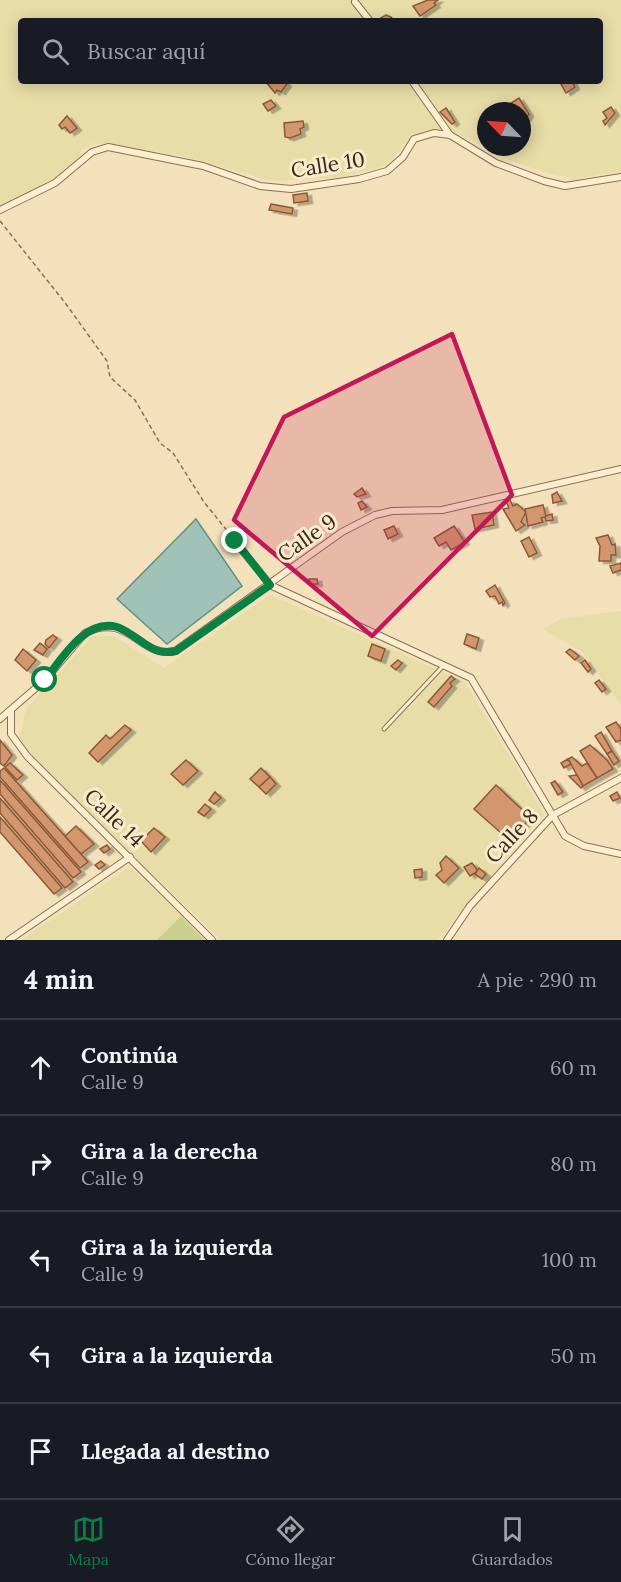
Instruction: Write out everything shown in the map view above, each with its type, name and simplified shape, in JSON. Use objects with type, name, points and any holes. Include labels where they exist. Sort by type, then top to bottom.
[{"type":"street","points":[[355,2],[368,18]]},
{"type":"street","points":[[414,84],[450,135],[496,163],[544,181],[565,186],[621,177]]},
{"type":"street","name":"Calle 10","points":[[0,210],[55,183],[92,152],[108,147],[203,166],[260,186],[291,189],[359,179],[387,171],[403,157],[414,139],[421,135],[434,133],[450,135]]},
{"type":"street","name":"Calle 9","points":[[0,719],[11,712],[45,680],[73,645],[94,629],[119,627],[157,651],[165,653],[176,651],[342,532],[375,515],[442,510],[621,469]]},
{"type":"street","points":[[270,585],[445,664],[472,679],[565,836],[574,843],[621,854]]},
{"type":"street","name":"Calle 14","points":[[11,712],[9,728],[18,746],[212,940]]},
{"type":"street","name":"Calle 8","points":[[447,940],[470,906],[553,815],[621,778]]},
{"type":"street","points":[[9,940],[130,858]]},
{"type":"lane","points":[[384,729],[445,664]]},
{"type":"path","points":[[0,221],[66,304],[107,361],[110,377],[135,400],[160,443],[172,453],[204,502],[270,585]]},
{"type":"highlighted area","points":[[452,334],[512,495],[372,636],[234,520],[284,417]]},
{"type":"shaded area","points":[[0,0],[621,0],[621,171],[574,179],[547,173],[501,156],[531,156],[531,102],[477,102],[477,144],[450,130],[432,129],[412,136],[384,166],[337,178],[272,181],[179,155],[93,143],[80,152],[82,155],[53,181],[0,204]]},
{"type":"shaded area","points":[[270,595],[465,682],[544,814],[437,940],[221,940],[18,746],[26,709],[93,636],[114,636],[164,668]]},
{"type":"shaded area","points":[[621,611],[621,705],[582,652],[543,629],[561,619]]},
{"type":"shaded area","points":[[130,867],[181,916],[157,940],[21,940]]},
{"type":"green space","points":[[181,916],[205,940],[157,940]]},
{"type":"water","points":[[196,519],[242,586],[167,644],[117,599]]},
{"type":"building","points":[[428,0],[438,0],[434,3],[436,5],[420,16],[413,6]]},
{"type":"building","points":[[268,84],[287,84],[281,92],[277,90],[275,93]]},
{"type":"building","points":[[561,84],[574,84],[575,87],[566,93]]},
{"type":"building","points":[[271,100],[276,106],[268,111],[263,104]]},
{"type":"building","points":[[611,107],[615,113],[605,125],[603,121],[607,118],[603,112]]},
{"type":"building","points":[[446,108],[455,122],[452,124],[440,112]]},
{"type":"building","points":[[67,116],[77,128],[70,133],[65,127],[62,129],[59,125]]},
{"type":"building","points":[[303,121],[304,127],[300,129],[301,134],[290,138],[285,137],[284,123]]},
{"type":"building","points":[[307,193],[308,201],[294,203],[293,195]]},
{"type":"building","points":[[271,204],[293,208],[292,214],[269,210]]},
{"type":"building","points":[[362,488],[366,494],[357,497],[354,494]]},
{"type":"building","points":[[557,492],[562,501],[553,503],[552,495]]},
{"type":"building","points":[[510,500],[513,506],[517,504],[526,512],[521,522],[525,525],[516,531],[503,509],[509,508],[506,501]]},
{"type":"building","points":[[362,501],[367,507],[361,510],[358,503]]},
{"type":"building","points":[[543,505],[546,516],[552,514],[553,520],[546,521],[545,517],[541,518],[543,522],[528,526],[525,509]]},
{"type":"building","points":[[492,512],[494,525],[475,529],[472,515]]},
{"type":"building","points":[[394,526],[398,534],[388,539],[384,530]]},
{"type":"building","points":[[454,526],[465,542],[451,550],[446,542],[439,546],[434,538]]},
{"type":"building","points":[[608,535],[612,545],[615,544],[616,555],[611,555],[611,561],[599,561],[600,546],[596,538]]},
{"type":"building","points":[[529,537],[537,553],[529,557],[521,541]]},
{"type":"building","points":[[621,563],[621,570],[613,573],[610,566]]},
{"type":"building","points":[[309,579],[317,579],[318,584],[310,584]]},
{"type":"building","points":[[495,585],[505,603],[503,605],[502,602],[499,604],[495,596],[490,597],[486,591]]},
{"type":"building","points":[[467,634],[479,638],[476,649],[464,644]]},
{"type":"building","points":[[53,635],[57,638],[49,648],[45,644],[46,640]]},
{"type":"building","points":[[40,643],[47,649],[43,655],[34,650]]},
{"type":"building","points":[[372,644],[385,649],[381,661],[368,656]]},
{"type":"building","points":[[23,649],[36,660],[27,671],[15,660]]},
{"type":"building","points":[[570,649],[579,656],[575,660],[566,652]]},
{"type":"building","points":[[398,660],[402,663],[396,670],[391,666]]},
{"type":"building","points":[[585,660],[591,669],[588,672],[581,663]]},
{"type":"building","points":[[451,676],[455,679],[450,683],[452,686],[434,707],[428,702]]},
{"type":"building","points":[[599,680],[606,689],[602,692],[595,683]]},
{"type":"building","points":[[616,722],[621,729],[621,740],[616,742],[606,727]]},
{"type":"building","points":[[125,725],[131,730],[98,762],[89,753],[106,735],[110,739]]},
{"type":"building","points":[[601,732],[612,751],[607,754],[595,736]]},
{"type":"building","points":[[0,740],[12,755],[4,766],[0,763]]},
{"type":"building","points":[[590,745],[607,760],[613,769],[597,778],[580,751]]},
{"type":"building","points":[[612,751],[619,761],[614,765],[607,754]]},
{"type":"building","points":[[572,757],[582,766],[587,763],[597,778],[583,786],[568,759]]},
{"type":"building","points":[[568,759],[571,764],[564,768],[561,763]]},
{"type":"building","points":[[186,760],[198,771],[183,785],[171,774]]},
{"type":"building","points":[[10,763],[23,775],[17,780],[5,767]]},
{"type":"building","points":[[4,768],[88,862],[80,868],[0,777],[0,771]]},
{"type":"building","points":[[261,768],[270,777],[259,787],[250,779]]},
{"type":"building","points":[[577,775],[583,786],[581,788],[569,776]]},
{"type":"building","points":[[270,777],[276,784],[266,794],[259,787]]},
{"type":"building","points":[[0,780],[81,872],[73,878],[0,794]]},
{"type":"building","points":[[555,781],[563,792],[558,795],[551,783]]},
{"type":"building","points":[[496,785],[531,818],[509,840],[474,809]]},
{"type":"building","points":[[215,792],[221,798],[214,804],[209,800]]},
{"type":"building","points":[[617,792],[620,798],[613,801],[610,796]]},
{"type":"building","points":[[0,798],[73,882],[65,888],[0,813]]},
{"type":"building","points":[[205,804],[211,809],[204,816],[198,812]]},
{"type":"building","points":[[0,817],[62,888],[54,894],[0,832]]},
{"type":"building","points":[[76,826],[94,844],[81,854],[65,836]]},
{"type":"building","points":[[154,828],[165,837],[151,852],[141,841]]},
{"type":"building","points":[[107,845],[110,849],[104,853],[100,849]]},
{"type":"building","points":[[446,856],[459,868],[444,883],[436,875],[442,870],[440,863]]},
{"type":"building","points":[[101,861],[105,865],[99,869],[95,865]]},
{"type":"building","points":[[472,863],[478,871],[470,876],[464,867]]},
{"type":"building","points":[[479,868],[486,874],[482,879],[475,874]]},
{"type":"building","points":[[422,869],[422,877],[415,878],[414,870]]},
{"type":"route","points":[[45,680],[73,645],[85,633],[94,629],[119,627],[157,651],[165,653],[176,651],[270,585],[235,541]]}]
